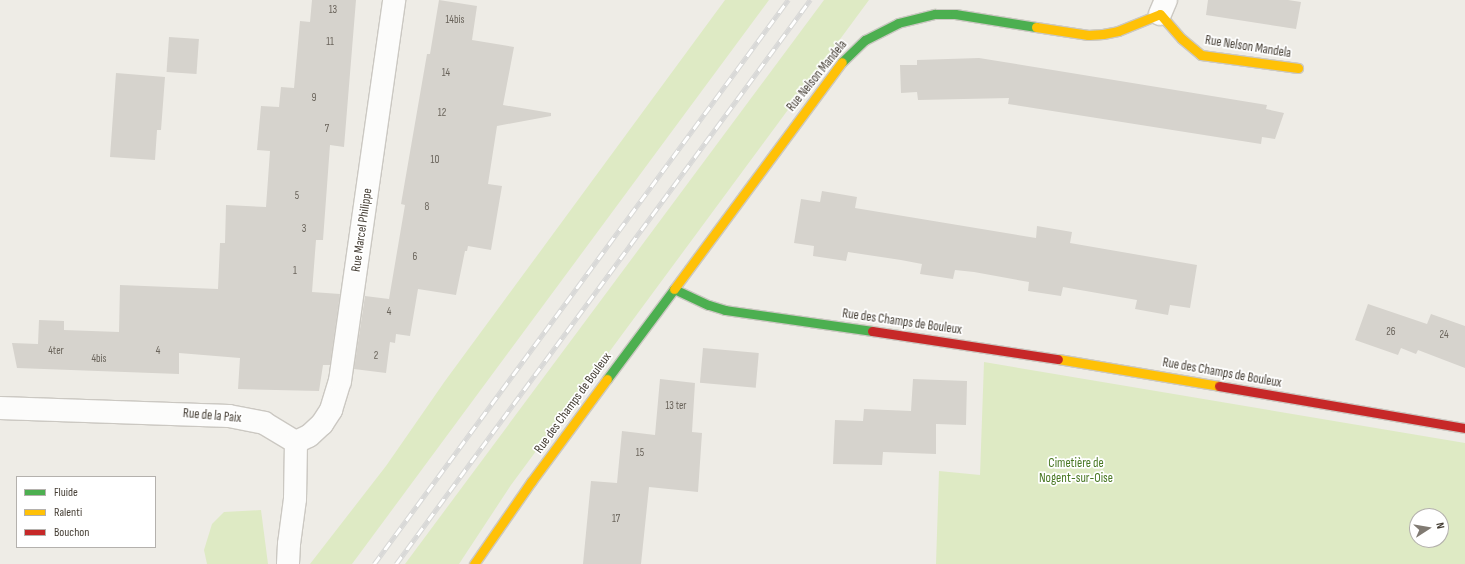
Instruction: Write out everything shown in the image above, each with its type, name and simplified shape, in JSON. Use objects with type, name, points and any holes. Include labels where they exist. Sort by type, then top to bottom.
[{"type":"street","name":"Rue Marcel Philippe","points":[[296,442],[309,436],[322,424],[331,410],[340,380],[394,0]]},
{"type":"street","name":"Rue Nelson Mandela","points":[[674,289],[840,63],[865,40],[898,22],[916,17],[955,14],[1088,34],[1103,34],[1118,31],[1163,7],[1182,39],[1201,55],[1298,68]]},
{"type":"street","name":"Rue des Champs de Bouleux","points":[[474,564],[532,482],[674,289],[709,305],[725,310],[1055,358],[1465,428]]},
{"type":"street","name":"Rue de la Paix","points":[[0,408],[229,416],[264,423],[296,442]]},
{"type":"street","points":[[288,564],[295,499],[296,442]]},
{"type":"green space","points":[[725,0],[769,0],[352,564],[310,564],[386,466],[445,381]]},
{"type":"green space","points":[[824,0],[869,0],[511,485],[459,564],[405,564]]},
{"type":"green space","name":"Cimetière de Nogent-sur-Oise","points":[[984,362],[1465,443],[1465,564],[936,564],[939,471],[980,475]]},
{"type":"green space","points":[[261,510],[268,564],[207,564],[204,550],[212,524],[224,512]]},
{"type":"building","points":[[312,0],[356,0],[344,147],[330,145],[323,240],[316,240],[312,292],[340,294],[330,365],[323,365],[319,391],[238,389],[240,358],[179,353],[179,374],[17,368],[12,343],[38,344],[39,320],[64,321],[64,330],[119,332],[120,285],[218,289],[220,243],[225,243],[226,205],[266,207],[270,151],[257,150],[261,106],[279,107],[281,87],[294,88],[300,21],[310,22]]},
{"type":"building","points":[[439,0],[477,6],[472,40],[514,47],[503,105],[551,113],[551,116],[497,126],[488,184],[502,186],[491,250],[468,246],[467,251],[465,251],[456,295],[418,289],[410,336],[396,334],[395,343],[390,342],[386,373],[354,369],[365,296],[389,299],[405,205],[401,204],[427,54],[430,54]]},
{"type":"building","points":[[1208,0],[1288,0],[1301,2],[1296,29],[1206,15]]},
{"type":"building","points":[[169,37],[199,39],[196,74],[167,72]]},
{"type":"building","points":[[979,58],[1267,105],[1266,109],[1284,113],[1275,139],[1262,137],[1261,144],[1008,104],[1009,98],[918,100],[917,92],[901,93],[900,65],[917,65],[917,60]]},
{"type":"building","points":[[116,73],[165,77],[161,130],[157,130],[155,160],[110,157]]},
{"type":"building","points":[[822,191],[857,197],[855,208],[1036,238],[1037,226],[1072,232],[1070,243],[1197,265],[1190,308],[1170,305],[1168,315],[1135,309],[1137,300],[1063,287],[1061,296],[1028,291],[1029,282],[974,272],[955,270],[953,279],[920,274],[922,264],[901,260],[848,252],[846,261],[813,256],[814,246],[794,243],[801,199],[820,202]]},
{"type":"building","points":[[1368,304],[1427,324],[1431,314],[1465,326],[1465,368],[1418,350],[1416,354],[1401,348],[1398,355],[1355,340]]},
{"type":"building","points":[[703,348],[759,353],[756,388],[700,383]]},
{"type":"building","points":[[660,379],[695,383],[692,432],[702,433],[698,492],[649,487],[641,564],[583,564],[591,481],[617,483],[622,431],[655,435]]},
{"type":"building","points":[[913,379],[967,381],[966,425],[936,424],[936,454],[883,452],[882,465],[833,464],[835,420],[863,421],[864,409],[911,411]]},
{"type":"railway","points":[[374,564],[788,0]]},
{"type":"railway","points":[[396,564],[810,0]]},
{"type":"traffic: fast","points":[[842,62],[865,40],[898,23],[935,14],[955,14],[1036,27]]},
{"type":"traffic: fast","points":[[607,379],[674,289],[709,305],[725,310],[872,331]]},
{"type":"traffic: slow","points":[[1036,27],[1088,35],[1103,34],[1118,31],[1160,14],[1182,39],[1201,55],[1298,68]]},
{"type":"traffic: slow","points":[[674,289],[842,62]]},
{"type":"traffic: slow","points":[[1058,359],[1219,386]]},
{"type":"traffic: slow","points":[[474,564],[531,482],[607,379]]},
{"type":"traffic: jam","points":[[872,331],[1058,359]]},
{"type":"traffic: jam","points":[[1219,386],[1465,428]]}]
